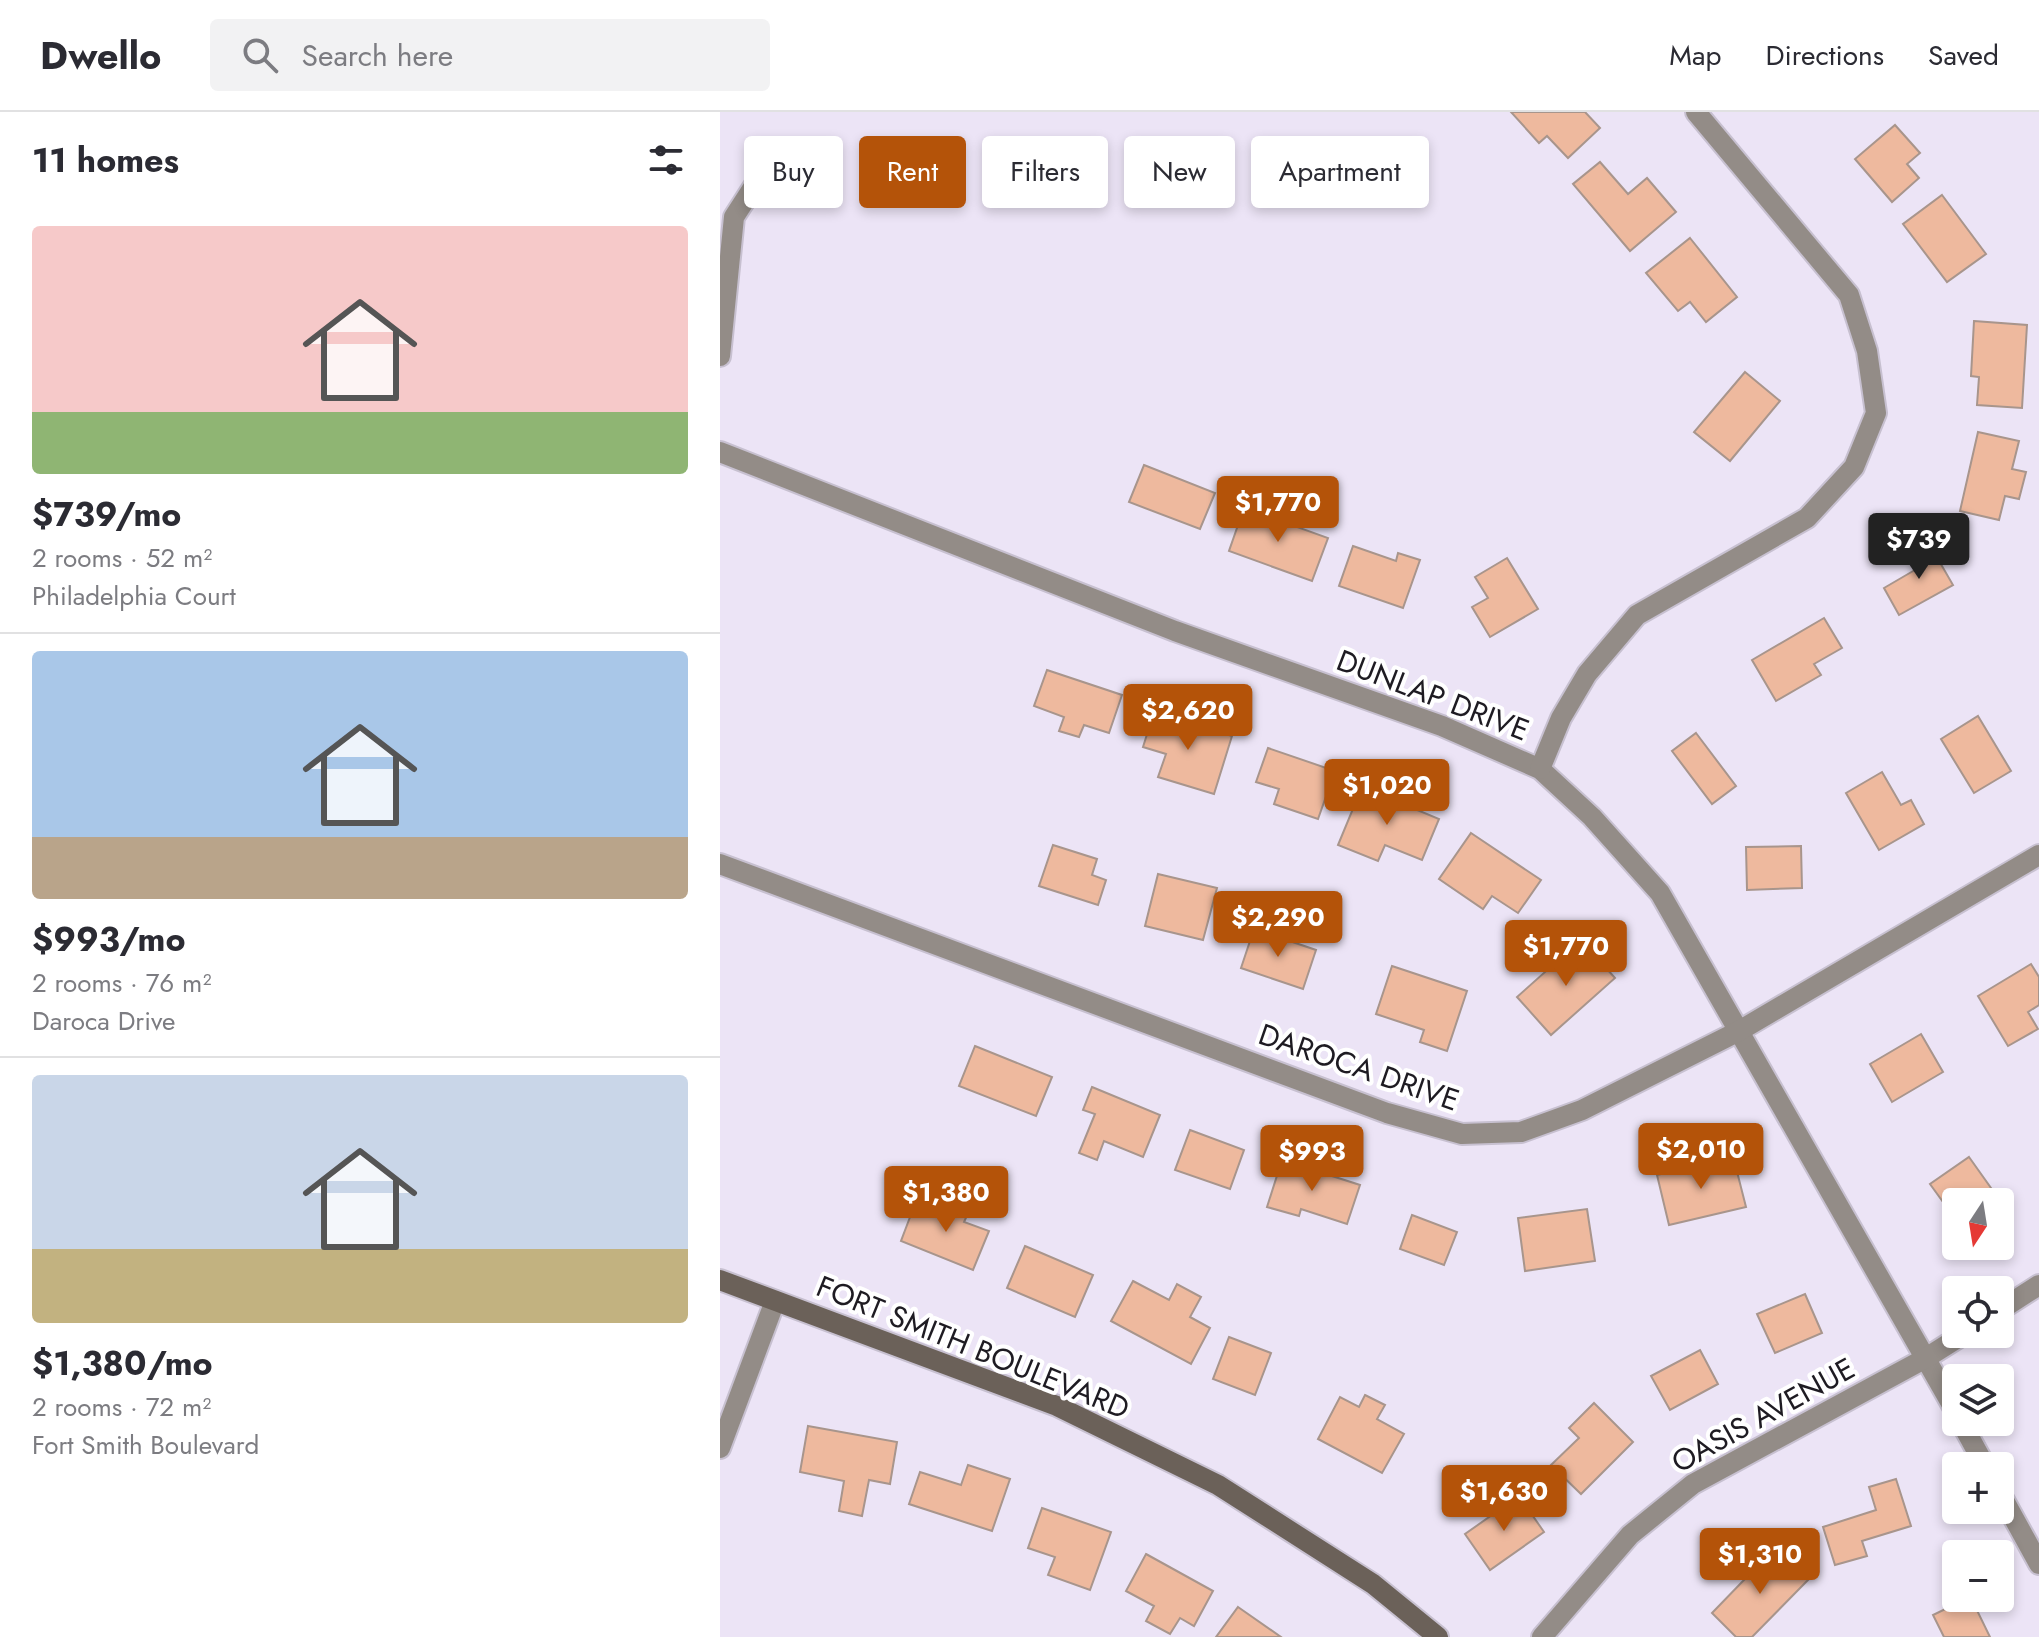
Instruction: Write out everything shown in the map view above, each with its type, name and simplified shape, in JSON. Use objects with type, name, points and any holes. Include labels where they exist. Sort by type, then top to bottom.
[{"type":"street","points":[[1540,769],[1561,718],[1587,674],[1637,615],[1807,518],[1854,467],[1876,413],[1867,351],[1849,295],[1696,112]]},
{"type":"street","points":[[720,356],[734,217],[744,202]]},
{"type":"street","name":"DUNLAP DRIVE","points":[[720,452],[1175,631],[1442,726],[1540,769],[1592,817],[1660,893],[1942,1387]]},
{"type":"street","name":"DAROCA DRIVE","points":[[720,864],[1387,1113],[1462,1134],[1521,1132],[1582,1110],[1739,1031],[2039,855]]},
{"type":"street","name":"FORT SMITH BOULEVARD","points":[[720,1280],[1057,1406],[1218,1485],[1373,1584],[1438,1637]]},
{"type":"street","points":[[2014,1301],[2039,1285]]},
{"type":"street","points":[[720,1448],[775,1301]]},
{"type":"street","name":"OASIS AVENUE","points":[[1542,1637],[1630,1535],[1693,1484],[1942,1348]]},
{"type":"street","points":[[2014,1518],[2039,1564]]},
{"type":"building","points":[[1511,112],[1585,112],[1600,128],[1568,158],[1547,136],[1539,143]]},
{"type":"building","points":[[1895,125],[1920,153],[1907,164],[1919,178],[1892,202],[1855,159]]},
{"type":"building","points":[[1600,162],[1628,194],[1647,178],[1676,212],[1630,251],[1573,184]]},
{"type":"building","points":[[1942,195],[1986,254],[1947,282],[1903,224]]},
{"type":"building","points":[[1690,238],[1737,297],[1706,322],[1690,302],[1678,311],[1646,273]]},
{"type":"building","points":[[1974,321],[2027,325],[2022,408],[1977,405],[1979,377],[1971,376]]},
{"type":"building","points":[[1745,372],[1780,401],[1730,461],[1694,432]]},
{"type":"building","points":[[1978,432],[2019,441],[2012,469],[2026,472],[2019,499],[2005,496],[1999,520],[1960,511]]},
{"type":"building","points":[[1144,465],[1215,493],[1200,529],[1129,502]]},
{"type":"building","points":[[1244,508],[1328,538],[1312,581],[1229,551]]},
{"type":"building","points":[[1927,540],[1953,585],[1899,615],[1884,588],[1920,567],[1910,550]]},
{"type":"building","points":[[1353,546],[1396,561],[1398,553],[1420,560],[1403,608],[1339,586]]},
{"type":"building","points":[[1507,558],[1538,609],[1490,637],[1472,607],[1488,598],[1475,577]]},
{"type":"building","points":[[1824,618],[1842,648],[1814,664],[1821,675],[1776,701],[1752,660]]},
{"type":"building","points":[[1047,670],[1122,695],[1109,733],[1084,725],[1079,737],[1059,731],[1064,717],[1034,706]]},
{"type":"building","points":[[1154,712],[1232,736],[1214,794],[1158,777],[1166,754],[1143,747]]},
{"type":"building","points":[[1978,716],[2011,771],[1974,793],[1941,739]]},
{"type":"building","points":[[1696,733],[1736,786],[1712,804],[1672,751]]},
{"type":"building","points":[[1268,748],[1335,771],[1318,819],[1274,804],[1279,789],[1256,782]]},
{"type":"building","points":[[1882,772],[1901,805],[1911,800],[1924,824],[1879,850],[1846,793]]},
{"type":"building","points":[[1362,787],[1439,819],[1422,860],[1385,845],[1378,861],[1338,845]]},
{"type":"building","points":[[1471,833],[1541,880],[1518,913],[1492,896],[1483,909],[1439,879]]},
{"type":"building","points":[[1053,845],[1097,859],[1092,875],[1106,880],[1098,905],[1039,886]]},
{"type":"building","points":[[1801,846],[1802,888],[1747,890],[1746,847]]},
{"type":"building","points":[[1158,874],[1217,888],[1203,940],[1145,926]]},
{"type":"building","points":[[1254,929],[1316,950],[1303,989],[1241,968]]},
{"type":"building","points":[[1581,940],[1615,978],[1551,1035],[1517,997]]},
{"type":"building","points":[[2031,964],[2039,977],[2039,1005],[2028,1012],[2038,1029],[2008,1046],[1978,996]]},
{"type":"building","points":[[1392,966],[1467,991],[1447,1051],[1420,1042],[1424,1030],[1376,1014]]},
{"type":"building","points":[[1921,1034],[1943,1072],[1892,1102],[1870,1064]]},
{"type":"building","points":[[975,1046],[1052,1077],[1036,1116],[959,1086]]},
{"type":"building","points":[[1092,1087],[1160,1115],[1143,1157],[1104,1141],[1097,1160],[1079,1153],[1095,1114],[1083,1110]]},
{"type":"building","points":[[1190,1130],[1244,1150],[1230,1189],[1175,1170]]},
{"type":"building","points":[[1733,1156],[1746,1207],[1669,1225],[1657,1175]]},
{"type":"building","points":[[1969,1157],[1991,1188],[1942,1188],[1942,1201],[1930,1184]]},
{"type":"building","points":[[1282,1160],[1360,1185],[1347,1224],[1301,1209],[1299,1216],[1267,1207]]},
{"type":"building","points":[[944,1199],[970,1209],[964,1222],[989,1231],[973,1270],[901,1241],[915,1204],[938,1213]]},
{"type":"building","points":[[1587,1209],[1595,1261],[1525,1271],[1518,1218]]},
{"type":"building","points":[[1412,1215],[1457,1232],[1444,1265],[1400,1249]]},
{"type":"building","points":[[1025,1246],[1093,1275],[1075,1317],[1007,1288]]},
{"type":"building","points":[[1133,1281],[1169,1300],[1177,1284],[1201,1297],[1190,1317],[1210,1328],[1191,1364],[1111,1321]]},
{"type":"building","points":[[1805,1294],[1822,1333],[1775,1353],[1757,1314]]},
{"type":"building","points":[[1229,1337],[1271,1353],[1255,1395],[1213,1379]]},
{"type":"building","points":[[1700,1350],[1718,1384],[1670,1410],[1651,1376]]},
{"type":"building","points":[[1365,1395],[1385,1405],[1377,1419],[1404,1434],[1382,1473],[1318,1439],[1340,1397],[1359,1407]]},
{"type":"building","points":[[1594,1403],[1633,1442],[1581,1494],[1551,1465],[1579,1438],[1569,1428]]},
{"type":"building","points":[[808,1426],[897,1442],[890,1484],[869,1480],[862,1516],[839,1511],[844,1481],[800,1472]]},
{"type":"building","points":[[968,1465],[1010,1479],[992,1531],[909,1504],[920,1472],[961,1485]]},
{"type":"building","points":[[1896,1479],[1911,1526],[1862,1541],[1867,1556],[1835,1565],[1823,1527],[1876,1510],[1869,1487]]},
{"type":"building","points":[[1519,1496],[1544,1532],[1490,1570],[1465,1534]]},
{"type":"building","points":[[1042,1508],[1111,1532],[1090,1590],[1048,1575],[1055,1557],[1028,1548]]},
{"type":"building","points":[[1775,1548],[1808,1580],[1752,1637],[1736,1637],[1712,1613]]},
{"type":"building","points":[[1146,1554],[1213,1591],[1194,1626],[1180,1618],[1170,1634],[1146,1621],[1154,1606],[1126,1591]]},
{"type":"building","points":[[1238,1607],[1281,1637],[1216,1637]]},
{"type":"building","points":[[1942,1611],[1978,1612],[1990,1637],[1944,1637],[1933,1615]]}]
